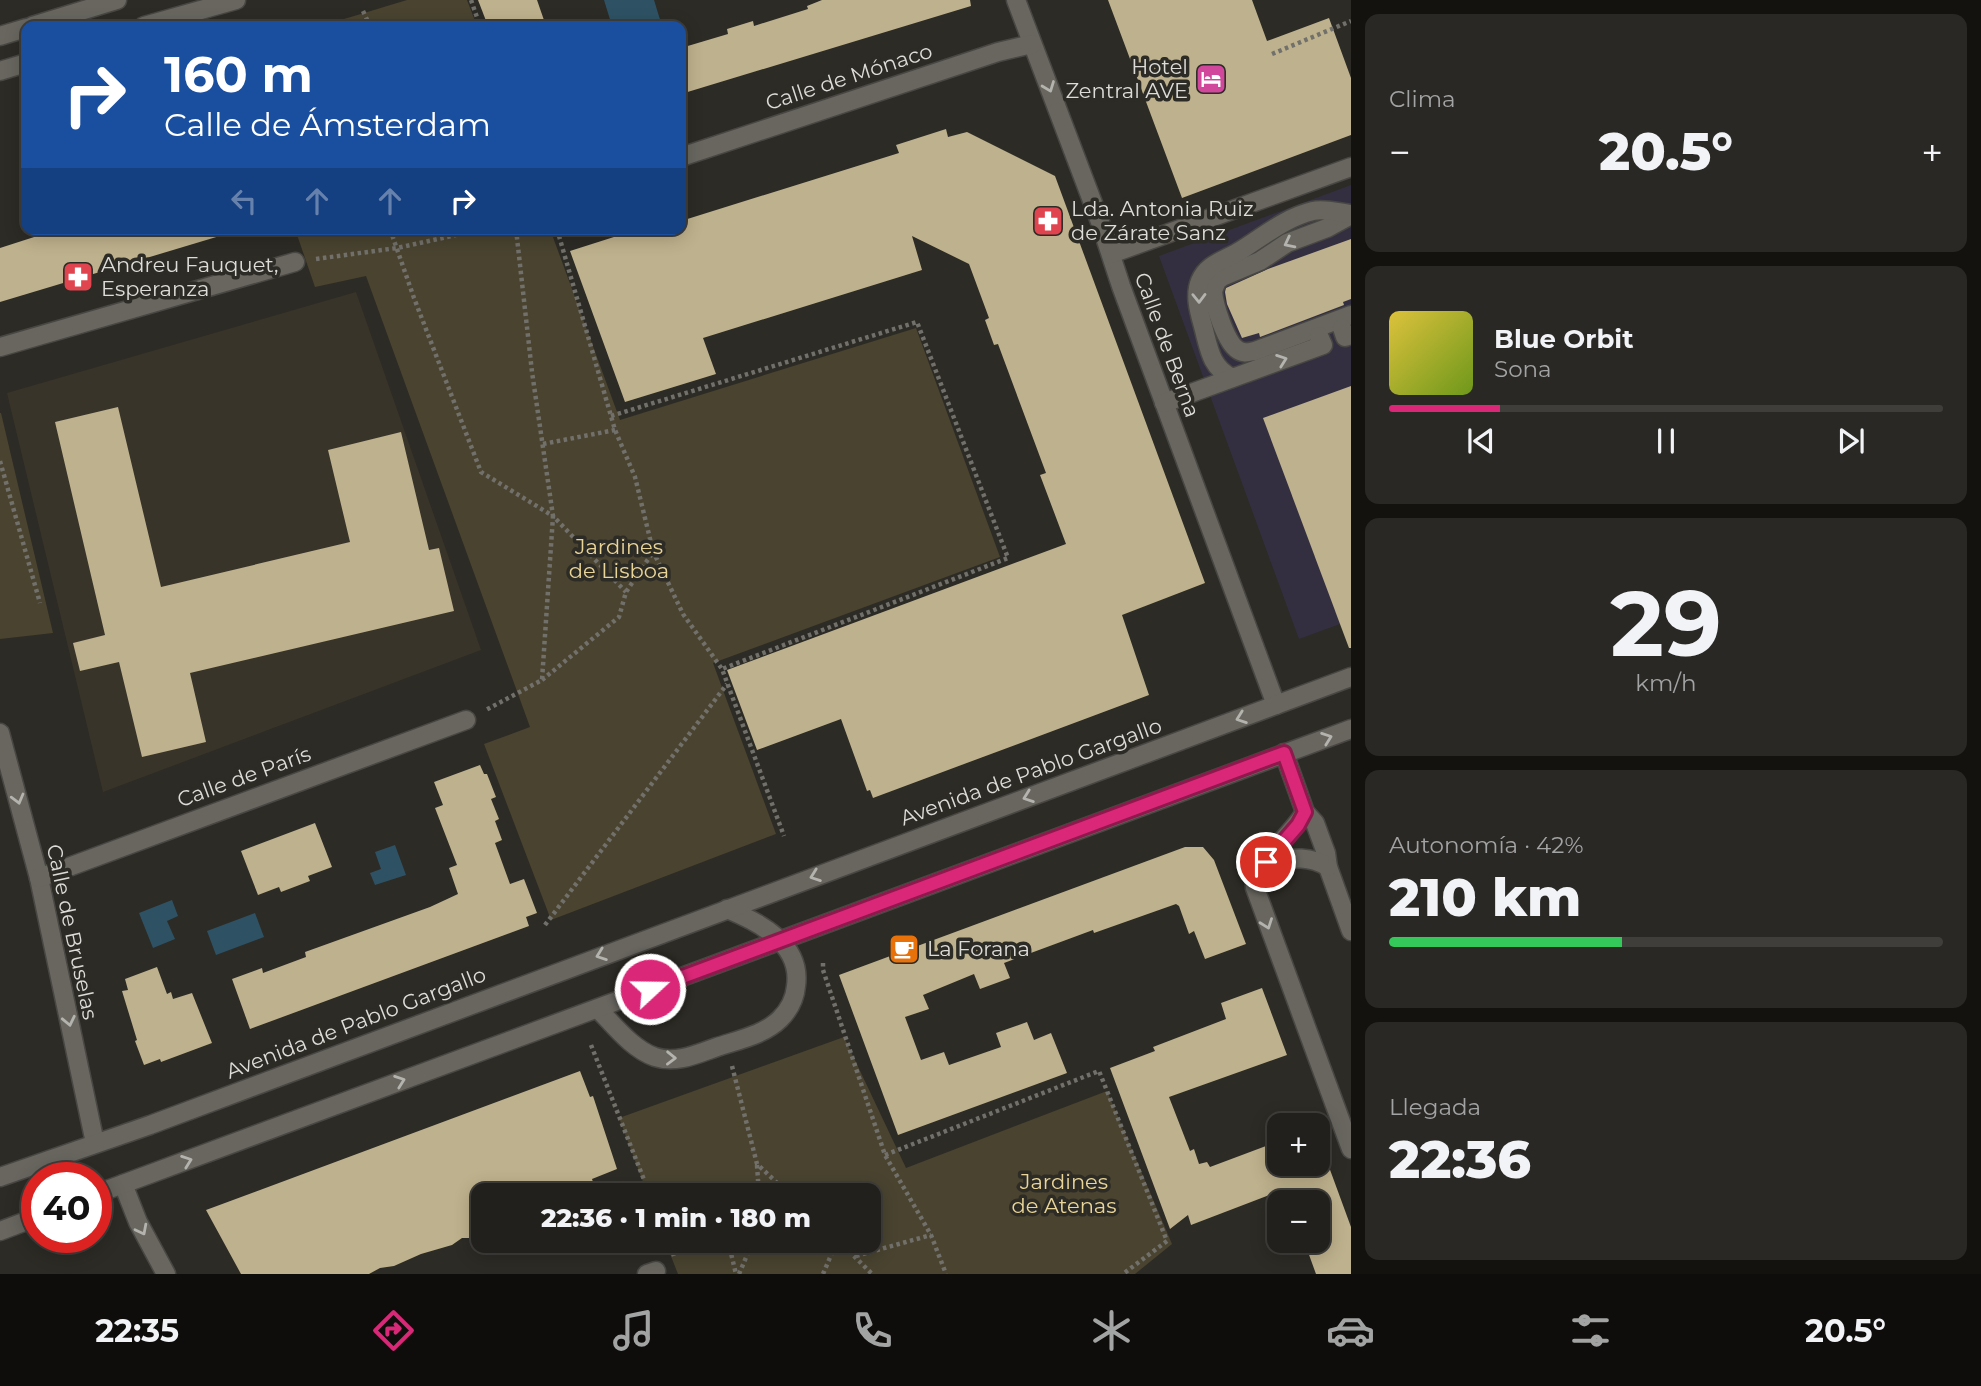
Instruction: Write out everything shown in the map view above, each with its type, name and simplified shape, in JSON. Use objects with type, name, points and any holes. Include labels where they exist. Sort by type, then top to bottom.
[{"type":"street","points":[[48,21],[117,0]]},
{"type":"street","points":[[162,21],[236,0]]},
{"type":"street","name":"Calle de Berna","points":[[1016,0],[1276,705]]},
{"type":"street","points":[[0,36],[21,30]]},
{"type":"street","name":"Calle de Mónaco","points":[[686,155],[998,52],[1032,44]]},
{"type":"street","points":[[0,71],[21,65]]},
{"type":"street","points":[[1111,254],[1351,167]]},
{"type":"street","points":[[1232,379],[1218,369],[1208,344],[1197,298],[1200,281],[1205,273],[1211,266],[1236,254],[1280,224],[1316,211],[1351,214]]},
{"type":"street","points":[[1348,326],[1242,352],[1229,340],[1213,291],[1222,276],[1259,261],[1287,243],[1327,228],[1351,214]]},
{"type":"street","points":[[0,347],[295,262]]},
{"type":"street","points":[[1164,403],[1323,345],[1319,336]]},
{"type":"street","name":"Avenida de Pablo Gargallo","points":[[0,1177],[150,1125],[1351,677]]},
{"type":"street","name":"Calle de París","points":[[39,878],[466,720]]},
{"type":"street","points":[[112,1188],[1351,729]]},
{"type":"street","name":"Calle de Bruselas","points":[[0,733],[39,878],[95,1143]]},
{"type":"street","points":[[1284,753],[1305,812],[1315,824],[1326,853],[1328,867],[1351,931]]},
{"type":"street","points":[[1305,812],[1298,825],[1255,876],[1257,896],[1351,1149]]},
{"type":"street","points":[[1266,862],[1299,858],[1318,861],[1328,867]]},
{"type":"street","points":[[597,1009],[638,1048],[666,1060],[686,1058],[757,1033],[779,1020],[788,1010],[796,990],[796,965],[789,950],[755,922],[727,909]]},
{"type":"street","points":[[123,1184],[138,1222],[166,1274]]},
{"type":"street","points":[[0,1231],[21,1223]]},
{"type":"path","points":[[471,0],[478,21]]},
{"type":"path","points":[[363,11],[368,21]]},
{"type":"path","points":[[1272,54],[1351,21]]},
{"type":"path","points":[[392,235],[481,472],[553,516],[626,592]]},
{"type":"path","points":[[295,262],[397,248],[456,235]]},
{"type":"path","points":[[517,235],[532,372],[553,516],[542,680]]},
{"type":"path","points":[[559,235],[615,430],[635,477],[653,551],[683,614],[722,669],[783,836]]},
{"type":"path","points":[[611,416],[917,321],[1008,558],[722,669]]},
{"type":"path","points":[[543,444],[615,430]]},
{"type":"path","points":[[0,461],[40,603]]},
{"type":"path","points":[[466,720],[542,680],[619,617],[626,592],[653,551]]},
{"type":"path","points":[[545,925],[728,684]]},
{"type":"path","points":[[823,963],[823,970],[885,1155],[931,1235],[946,1274]]},
{"type":"path","points":[[592,1045],[645,1183]]},
{"type":"path","points":[[732,1066],[757,1164],[758,1183]]},
{"type":"path","points":[[885,1155],[1099,1071],[1167,1241],[1123,1274]]},
{"type":"path","points":[[757,1164],[777,1183]]},
{"type":"path","points":[[856,1256],[931,1235]]},
{"type":"path","points":[[731,1253],[737,1274]]},
{"type":"path","points":[[737,1274],[747,1253]]},
{"type":"path","points":[[823,1274],[833,1253]]},
{"type":"path","points":[[852,1253],[872,1274]]},
{"type":"shaded area","points":[[1351,185],[1351,620],[1299,639],[1159,256]]},
{"type":"shaded area","points":[[356,292],[481,650],[103,792],[7,393]]},
{"type":"green space","points":[[407,0],[467,0],[475,21],[338,21]]},
{"type":"green space","name":"Jardines de Lisboa","points":[[297,235],[552,235],[620,420],[916,328],[1000,557],[713,663],[776,834],[551,920],[484,744],[530,727],[366,276],[315,287]]},
{"type":"green space","points":[[1,413],[53,633],[0,639]]},
{"type":"green space","name":"Jardines de Atenas","points":[[844,1037],[906,1168],[1107,1091],[1172,1244],[1135,1274],[678,1274],[670,1253],[881,1253],[881,1183],[643,1183],[619,1118]]},
{"type":"water","points":[[604,0],[654,0],[660,21],[610,21]]},
{"type":"water","points":[[395,845],[406,875],[375,885],[370,873],[381,869],[375,852]]},
{"type":"water","points":[[172,900],[178,916],[167,921],[175,939],[153,948],[139,913]]},
{"type":"water","points":[[255,913],[264,937],[216,955],[207,931]]},
{"type":"building","points":[[478,0],[537,0],[544,21],[486,21]]},
{"type":"building","points":[[822,0],[970,0],[971,6],[686,92],[686,47],[728,34],[727,29],[753,21],[754,26],[808,9],[807,6]]},
{"type":"building","points":[[1108,0],[1252,0],[1267,41],[1329,18],[1351,78],[1351,135],[1182,198]]},
{"type":"building","points":[[946,129],[948,137],[967,132],[1055,176],[1205,583],[1122,615],[1149,695],[873,798],[870,790],[867,791],[841,719],[757,750],[727,670],[1066,544],[1040,475],[1046,473],[998,344],[994,345],[985,320],[989,318],[969,264],[912,236],[922,270],[703,338],[716,374],[625,402],[570,251],[620,235],[686,235],[686,219],[899,153],[896,145]]},
{"type":"building","points":[[40,235],[223,235],[0,302],[0,248]]},
{"type":"building","points":[[1351,239],[1351,299],[1343,302],[1344,305],[1260,337],[1259,333],[1242,338],[1227,304],[1226,288],[1268,269]]},
{"type":"building","points":[[1351,386],[1351,648],[1349,648],[1263,418]]},
{"type":"building","points":[[118,407],[161,587],[350,542],[328,450],[401,432],[429,550],[439,548],[454,611],[190,673],[206,742],[142,757],[119,662],[80,671],[73,643],[105,635],[55,422]]},
{"type":"building","points":[[480,765],[484,774],[487,774],[496,797],[491,799],[499,819],[495,821],[502,840],[495,843],[510,884],[524,879],[537,913],[526,917],[529,926],[250,1029],[232,979],[262,968],[263,973],[306,957],[305,952],[430,907],[458,894],[449,868],[457,865],[435,808],[443,805],[434,782]]},
{"type":"building","points":[[315,823],[332,867],[308,876],[310,881],[281,892],[279,887],[258,895],[241,851]]},
{"type":"building","points":[[1185,847],[1203,847],[1214,860],[1246,944],[1205,959],[1194,931],[1189,934],[1176,904],[1094,933],[1093,930],[1004,963],[1010,978],[980,989],[974,974],[923,995],[929,1009],[905,1017],[921,1060],[944,1052],[949,1065],[1001,1047],[996,1033],[1027,1022],[1034,1040],[1051,1033],[1067,1073],[898,1135],[839,975]]},
{"type":"building","points":[[157,967],[167,994],[171,992],[173,999],[192,993],[212,1043],[161,1062],[160,1059],[144,1065],[122,991],[128,990],[125,979]]},
{"type":"building","points":[[1262,988],[1287,1055],[1169,1097],[1190,1151],[1194,1149],[1199,1164],[1207,1162],[1210,1167],[1267,1146],[1267,1176],[1330,1176],[1330,1170],[1351,1227],[1351,1274],[1316,1274],[1308,1253],[1330,1253],[1330,1190],[1267,1190],[1267,1196],[1191,1225],[1188,1215],[1170,1229],[1110,1068],[1155,1051],[1153,1047],[1226,1019],[1221,1003]]},
{"type":"building","points":[[580,1071],[590,1097],[593,1096],[617,1169],[592,1179],[590,1183],[471,1183],[471,1238],[462,1238],[452,1245],[369,1274],[241,1274],[206,1210]]},
{"type":"place","name":"Hotel Zentral AVE","points":[[1211,79]]},
{"type":"place","name":"Lda. Antonia Ruiz de Zárate Sanz","points":[[1048,221]]},
{"type":"place","name":"Andreu Fauquet, Esperanza","points":[[78,277]]},
{"type":"place","name":"La Forana","points":[[904,949]]},
{"type":"route","points":[[650,989],[1284,753],[1305,812],[1298,825],[1266,862]]}]
